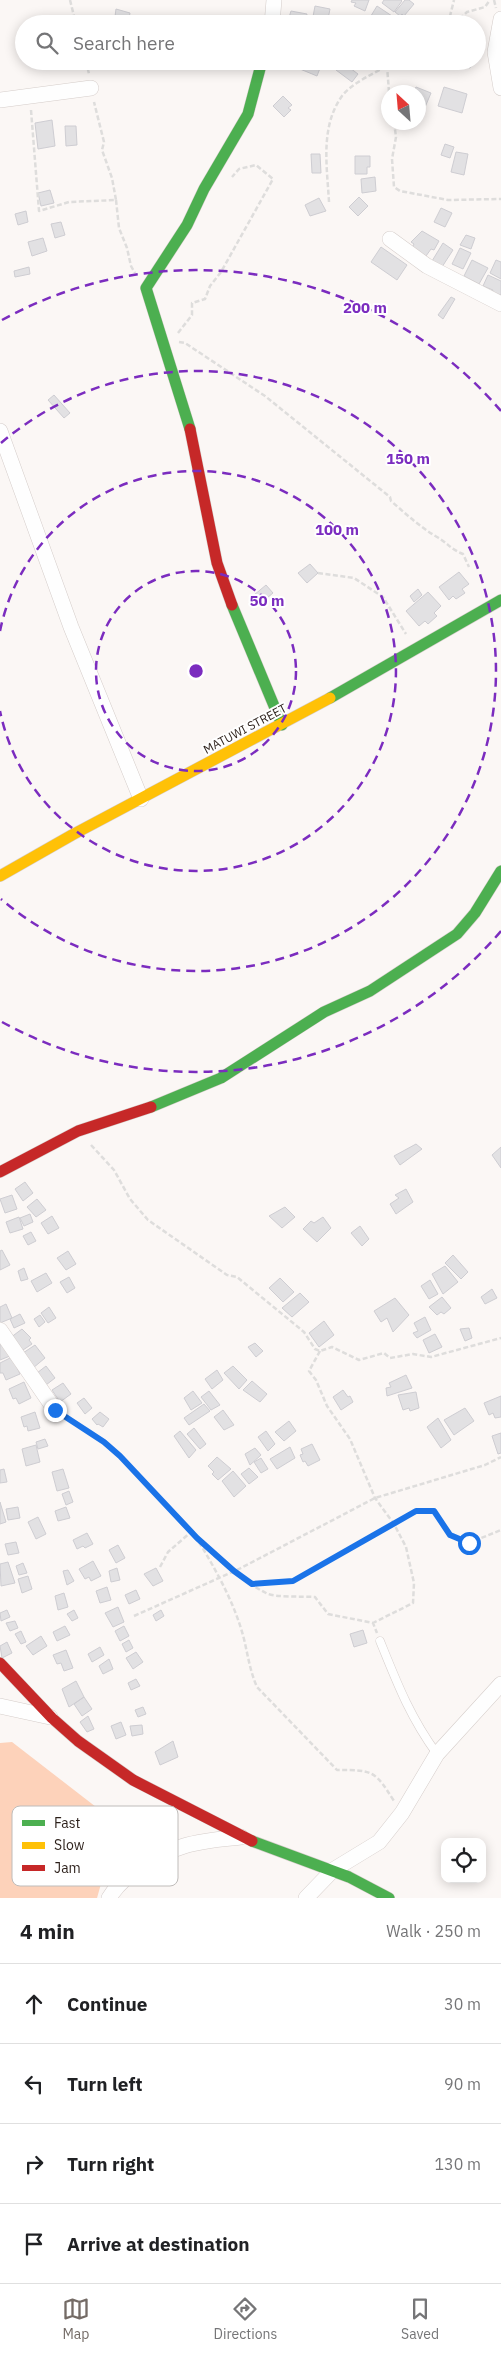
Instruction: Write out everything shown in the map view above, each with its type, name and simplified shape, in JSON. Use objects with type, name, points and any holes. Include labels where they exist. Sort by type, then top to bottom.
[{"type":"street","points":[[273,15],[274,0]]},
{"type":"street","points":[[501,19],[494,52],[501,88]]},
{"type":"street","points":[[260,70],[248,114],[204,189],[187,225],[146,288],[193,440],[217,563],[228,597],[251,647],[282,725]]},
{"type":"street","points":[[0,100],[91,88]]},
{"type":"street","points":[[390,239],[427,266],[501,304]]},
{"type":"street","points":[[0,431],[70,628],[141,799]]},
{"type":"street","name":"MATUWI STREET","points":[[0,876],[282,725],[501,600]]},
{"type":"street","points":[[0,1172],[78,1131],[113,1118],[142,1111],[221,1078],[324,1012],[370,992],[457,934],[475,913],[501,871]]},
{"type":"street","points":[[0,1330],[55,1410]]},
{"type":"street","points":[[0,1663],[52,1718],[78,1741],[133,1780],[241,1837],[333,1870],[390,1898]]},
{"type":"street","points":[[306,1898],[333,1870],[379,1842],[402,1813],[437,1754],[501,1684]]},
{"type":"street","points":[[0,1706],[52,1718]]},
{"type":"street","points":[[178,1848],[209,1840],[241,1837]]},
{"type":"street","points":[[109,1898],[119,1886]]},
{"type":"lane","points":[[380,1641],[408,1710],[437,1754]]},
{"type":"path","points":[[70,0],[74,15]]},
{"type":"path","points":[[450,15],[454,0]]},
{"type":"path","points":[[464,15],[467,12],[485,7],[490,0]]},
{"type":"path","points":[[30,96],[38,211],[69,202],[116,200],[112,178],[102,150],[104,142],[88,70]]},
{"type":"path","points":[[329,202],[325,147],[332,114],[343,95],[366,77],[379,70]]},
{"type":"path","points":[[387,70],[388,85]]},
{"type":"path","points":[[395,130],[396,137],[392,159],[394,187],[400,191],[448,200],[501,199]]},
{"type":"path","points":[[163,339],[185,344],[265,396],[374,484],[427,532],[439,538],[454,552],[463,554],[470,566]]},
{"type":"path","points":[[318,573],[354,578],[383,597],[416,650]]},
{"type":"path","points":[[78,1131],[114,1170],[130,1199],[148,1220],[227,1275],[237,1277],[304,1332],[314,1349],[320,1351],[332,1347],[360,1360],[384,1353],[390,1358],[413,1354],[431,1357],[501,1338]]},
{"type":"path","points":[[55,1410],[104,1442],[120,1456],[197,1538],[234,1571],[252,1584],[267,1594],[315,1597],[328,1614],[373,1623],[413,1603],[414,1583],[406,1547],[394,1524],[375,1498],[350,1439],[327,1406],[316,1380],[309,1371],[320,1351]]},
{"type":"path","points":[[134,1616],[234,1571],[375,1498],[485,1465],[501,1457]]},
{"type":"path","points":[[252,1584],[293,1581],[416,1511],[434,1511],[450,1535],[469,1543],[501,1530]]},
{"type":"path","points":[[160,1567],[168,1552],[191,1532]]},
{"type":"path","points":[[197,1538],[220,1577],[244,1638],[251,1674],[258,1687],[337,1770],[361,1770],[378,1777],[402,1813]]},
{"type":"path","points":[[373,1623],[380,1641]]},
{"type":"shaded area","points":[[12,1742],[95,1806],[12,1806],[12,1886],[100,1886],[97,1898],[0,1898],[0,1743]]},
{"type":"building","points":[[352,0],[369,0],[365,11],[354,6],[356,3],[351,2]]},
{"type":"building","points":[[384,0],[402,1],[394,12],[382,3]]},
{"type":"building","points":[[405,0],[409,0],[414,4],[405,15],[399,15],[395,12]]},
{"type":"building","points":[[315,6],[330,9],[329,15],[313,15]]},
{"type":"building","points":[[377,6],[390,15],[372,15]]},
{"type":"building","points":[[116,9],[130,13],[130,15],[115,15]]},
{"type":"building","points":[[291,11],[307,14],[307,15],[290,15]]},
{"type":"building","points":[[302,70],[319,70],[317,76]]},
{"type":"building","points":[[336,70],[353,70],[358,74],[352,82]]},
{"type":"building","points":[[444,87],[467,94],[462,113],[438,106]]},
{"type":"building","points":[[426,91],[431,93],[426,105]]},
{"type":"building","points":[[283,96],[292,105],[288,108],[291,110],[284,117],[273,106]]},
{"type":"building","points":[[52,120],[55,146],[38,149],[35,123]]},
{"type":"building","points":[[65,126],[76,126],[77,145],[66,146]]},
{"type":"building","points":[[445,144],[454,147],[450,158],[441,155]]},
{"type":"building","points":[[456,152],[468,154],[464,175],[451,172]]},
{"type":"building","points":[[311,154],[320,154],[321,173],[312,173]]},
{"type":"building","points":[[355,156],[370,156],[370,167],[367,167],[367,174],[355,174]]},
{"type":"building","points":[[375,177],[376,191],[362,193],[361,179]]},
{"type":"building","points":[[50,190],[54,203],[41,206],[38,193]]},
{"type":"building","points":[[359,197],[368,206],[358,216],[349,207]]},
{"type":"building","points":[[319,198],[326,211],[310,216],[305,205]]},
{"type":"building","points":[[441,208],[452,213],[445,227],[434,222]]},
{"type":"building","points":[[26,211],[28,222],[18,225],[15,214]]},
{"type":"building","points":[[61,222],[65,235],[55,238],[51,224]]},
{"type":"building","points":[[422,231],[439,241],[434,250],[431,249],[426,256],[412,248],[414,244],[411,242]]},
{"type":"building","points":[[466,235],[475,238],[471,249],[460,245]]},
{"type":"building","points":[[43,238],[47,251],[32,256],[28,242]]},
{"type":"building","points":[[443,243],[453,250],[442,267],[432,261]]},
{"type":"building","points":[[381,247],[407,265],[397,280],[371,262]]},
{"type":"building","points":[[460,248],[471,253],[463,269],[452,264]]},
{"type":"building","points":[[472,260],[488,268],[479,284],[464,276]]},
{"type":"building","points":[[496,260],[501,262],[501,279],[490,273]]},
{"type":"building","points":[[29,267],[30,274],[15,277],[14,271]]},
{"type":"building","points":[[488,275],[501,281],[501,295],[497,294],[496,297],[491,295],[493,290],[483,286]]},
{"type":"building","points":[[451,297],[455,299],[443,319],[438,315]]},
{"type":"building","points":[[54,395],[70,413],[64,418],[48,400]]},
{"type":"building","points":[[310,564],[318,573],[307,583],[298,573]]},
{"type":"building","points":[[459,572],[469,584],[462,589],[465,593],[456,599],[453,596],[449,600],[439,587]]},
{"type":"building","points":[[266,585],[273,593],[261,603],[254,595]]},
{"type":"building","points":[[418,589],[422,595],[414,602],[410,596]]},
{"type":"building","points":[[428,592],[441,606],[434,613],[437,616],[428,624],[425,621],[419,626],[406,611]]},
{"type":"building","points":[[416,1144],[422,1149],[400,1165],[394,1156]]},
{"type":"building","points":[[501,1147],[501,1168],[492,1155]]},
{"type":"building","points":[[25,1182],[33,1193],[23,1201],[15,1189]]},
{"type":"building","points":[[406,1189],[413,1202],[396,1214],[390,1204],[399,1198],[395,1195]]},
{"type":"building","points":[[12,1195],[17,1209],[5,1213],[0,1199]]},
{"type":"building","points":[[37,1199],[46,1210],[36,1217],[27,1207]]},
{"type":"building","points":[[285,1207],[295,1217],[282,1228],[269,1216]]},
{"type":"building","points":[[30,1214],[33,1222],[24,1226],[20,1218]]},
{"type":"building","points":[[52,1216],[59,1228],[48,1234],[41,1223]]},
{"type":"building","points":[[19,1217],[23,1229],[10,1233],[6,1222]]},
{"type":"building","points":[[323,1217],[331,1228],[317,1242],[303,1229],[311,1221],[314,1223]]},
{"type":"building","points":[[360,1226],[369,1239],[362,1246],[351,1233]]},
{"type":"building","points":[[31,1232],[36,1241],[28,1245],[23,1236]]},
{"type":"building","points":[[2,1250],[10,1265],[0,1270],[0,1251]]},
{"type":"building","points":[[68,1251],[76,1264],[66,1270],[57,1258]]},
{"type":"building","points":[[453,1255],[468,1272],[461,1279],[445,1263]]},
{"type":"building","points":[[445,1266],[458,1282],[443,1294],[432,1274]]},
{"type":"building","points":[[24,1268],[28,1279],[21,1281],[18,1271]]},
{"type":"building","points":[[46,1273],[52,1283],[37,1292],[31,1281]]},
{"type":"building","points":[[69,1277],[75,1288],[67,1293],[60,1282]]},
{"type":"building","points":[[280,1278],[294,1292],[283,1302],[269,1288]]},
{"type":"building","points":[[430,1280],[438,1294],[429,1299],[421,1286]]},
{"type":"building","points":[[492,1289],[497,1298],[485,1304],[481,1297]]},
{"type":"building","points":[[300,1293],[309,1302],[292,1317],[282,1308]]},
{"type":"building","points":[[442,1297],[451,1308],[444,1314],[441,1312],[437,1315],[429,1307]]},
{"type":"building","points":[[395,1298],[409,1315],[393,1332],[387,1318],[381,1322],[374,1311]]},
{"type":"building","points":[[6,1304],[12,1318],[0,1323],[0,1307]]},
{"type":"building","points":[[49,1307],[56,1318],[48,1323],[41,1313]]},
{"type":"building","points":[[20,1314],[25,1323],[14,1328],[10,1319]]},
{"type":"building","points":[[40,1315],[45,1322],[39,1327],[34,1319]]},
{"type":"building","points":[[425,1317],[431,1330],[417,1338],[413,1333],[418,1331],[414,1323]]},
{"type":"building","points":[[324,1321],[334,1335],[319,1347],[309,1333]]},
{"type":"building","points":[[469,1328],[472,1338],[465,1341],[460,1329]]},
{"type":"building","points":[[22,1329],[31,1338],[29,1340],[32,1344],[20,1352],[10,1338]]},
{"type":"building","points":[[435,1334],[442,1347],[429,1353],[423,1340]]},
{"type":"building","points":[[4,1343],[10,1356],[0,1360],[0,1345]]},
{"type":"building","points":[[255,1343],[263,1351],[256,1357],[248,1347]]},
{"type":"building","points":[[35,1345],[45,1358],[33,1368],[23,1353]]},
{"type":"building","points":[[12,1357],[20,1374],[6,1380],[3,1373],[0,1373],[0,1363]]},
{"type":"building","points":[[46,1366],[55,1378],[46,1385],[37,1373]]},
{"type":"building","points":[[233,1366],[247,1380],[239,1389],[224,1373]]},
{"type":"building","points":[[217,1370],[223,1380],[212,1389],[205,1379]]},
{"type":"building","points":[[406,1375],[412,1388],[387,1396],[386,1388],[391,1387],[389,1383]]},
{"type":"building","points":[[252,1381],[267,1394],[260,1402],[243,1390]]},
{"type":"building","points":[[24,1382],[31,1398],[19,1404],[16,1398],[13,1399],[9,1389]]},
{"type":"building","points":[[63,1383],[71,1394],[60,1402],[52,1390]]},
{"type":"building","points":[[343,1390],[348,1397],[350,1396],[353,1402],[341,1410],[333,1397]]},
{"type":"building","points":[[193,1391],[202,1403],[191,1410],[184,1398]]},
{"type":"building","points":[[209,1391],[220,1405],[211,1410],[201,1397]]},
{"type":"building","points":[[416,1392],[419,1408],[410,1411],[409,1408],[403,1410],[398,1395]]},
{"type":"building","points":[[501,1396],[501,1417],[495,1418],[493,1413],[489,1415],[484,1403]]},
{"type":"building","points":[[84,1398],[92,1408],[85,1414],[77,1403]]},
{"type":"building","points":[[204,1404],[210,1411],[189,1425],[184,1418]]},
{"type":"building","points":[[465,1408],[474,1421],[454,1435],[444,1420]]},
{"type":"building","points":[[223,1410],[234,1425],[224,1430],[214,1417]]},
{"type":"building","points":[[35,1412],[40,1428],[28,1431],[27,1426],[24,1427],[21,1417]]},
{"type":"building","points":[[100,1412],[109,1419],[103,1427],[97,1425],[92,1419]]},
{"type":"building","points":[[438,1418],[451,1440],[441,1448],[427,1427]]},
{"type":"building","points":[[289,1421],[296,1431],[284,1441],[275,1432]]},
{"type":"building","points":[[194,1428],[206,1444],[200,1449],[187,1434]]},
{"type":"building","points":[[180,1431],[196,1450],[189,1458],[174,1436]]},
{"type":"building","points":[[266,1431],[275,1444],[268,1451],[258,1437]]},
{"type":"building","points":[[501,1433],[501,1453],[498,1454],[492,1436]]},
{"type":"building","points":[[45,1439],[48,1446],[38,1449],[36,1442]]},
{"type":"building","points":[[312,1444],[320,1460],[308,1466],[305,1461],[303,1462],[300,1455],[303,1454],[301,1449]]},
{"type":"building","points":[[36,1445],[40,1462],[26,1466],[22,1449]]},
{"type":"building","points":[[290,1447],[295,1458],[277,1469],[270,1459]]},
{"type":"building","points":[[255,1448],[261,1455],[250,1465],[245,1454]]},
{"type":"building","points":[[217,1457],[231,1469],[218,1480],[208,1466]]},
{"type":"building","points":[[261,1458],[268,1469],[261,1473],[254,1462]]},
{"type":"building","points":[[249,1468],[258,1477],[249,1484],[241,1474]]},
{"type":"building","points":[[4,1469],[7,1482],[0,1483],[0,1470]]},
{"type":"building","points":[[63,1469],[69,1488],[57,1491],[52,1472]]},
{"type":"building","points":[[233,1471],[246,1486],[234,1497],[222,1481]]},
{"type":"building","points":[[69,1491],[73,1502],[66,1505],[62,1494]]},
{"type":"building","points":[[0,1502],[6,1522],[0,1524]]},
{"type":"building","points":[[18,1507],[20,1518],[8,1520],[6,1509]]},
{"type":"building","points":[[66,1507],[70,1518],[58,1521],[55,1511]]},
{"type":"building","points":[[38,1517],[46,1534],[36,1539],[28,1522]]},
{"type":"building","points":[[87,1533],[93,1544],[77,1549],[73,1540]]},
{"type":"building","points":[[16,1542],[19,1553],[8,1555],[5,1544]]},
{"type":"building","points":[[118,1545],[125,1558],[116,1563],[109,1550]]},
{"type":"building","points":[[93,1561],[101,1576],[91,1581],[89,1577],[85,1579],[79,1569]]},
{"type":"building","points":[[8,1562],[15,1583],[1,1586],[0,1564]]},
{"type":"building","points":[[23,1563],[27,1573],[19,1575],[16,1566]]},
{"type":"building","points":[[117,1568],[120,1580],[111,1582],[109,1571]]},
{"type":"building","points":[[156,1568],[163,1581],[153,1586],[144,1574]]},
{"type":"building","points":[[68,1570],[74,1581],[67,1585],[63,1571]]},
{"type":"building","points":[[28,1576],[32,1589],[22,1593],[18,1579]]},
{"type":"building","points":[[107,1587],[111,1600],[100,1603],[96,1591]]},
{"type":"building","points":[[136,1590],[140,1599],[129,1604],[125,1595]]},
{"type":"building","points":[[64,1593],[68,1607],[58,1610],[55,1596]]},
{"type":"building","points":[[118,1607],[124,1622],[113,1627],[105,1613]]},
{"type":"building","points":[[7,1610],[10,1617],[1,1621],[0,1613]]},
{"type":"building","points":[[74,1610],[78,1618],[72,1621],[67,1614]]},
{"type":"building","points":[[161,1610],[164,1616],[156,1621],[153,1615]]},
{"type":"building","points":[[15,1621],[18,1628],[10,1631],[6,1623]]},
{"type":"building","points":[[65,1626],[70,1635],[57,1641],[53,1632]]},
{"type":"building","points":[[124,1626],[129,1636],[120,1641],[115,1631]]},
{"type":"building","points":[[363,1630],[367,1643],[354,1647],[350,1634]]},
{"type":"building","points":[[21,1631],[26,1642],[21,1644],[15,1634]]},
{"type":"building","points":[[41,1636],[47,1646],[33,1655],[26,1646]]},
{"type":"building","points":[[129,1640],[133,1648],[126,1652],[122,1644]]},
{"type":"building","points":[[7,1642],[12,1653],[2,1658],[0,1646]]},
{"type":"building","points":[[100,1647],[104,1655],[92,1662],[88,1654]]},
{"type":"building","points":[[66,1650],[73,1668],[64,1671],[61,1663],[57,1664],[53,1655]]},
{"type":"building","points":[[136,1652],[143,1662],[133,1669],[126,1658]]},
{"type":"building","points":[[109,1659],[113,1669],[103,1674],[99,1666]]},
{"type":"building","points":[[136,1679],[140,1686],[131,1690],[128,1683]]},
{"type":"building","points":[[76,1681],[84,1697],[69,1707],[62,1689]]},
{"type":"building","points":[[84,1697],[92,1709],[82,1716],[74,1704]]},
{"type":"building","points":[[143,1707],[146,1714],[138,1717],[135,1710]]},
{"type":"building","points":[[88,1716],[94,1729],[87,1732],[80,1722]]},
{"type":"building","points":[[121,1722],[126,1735],[116,1739],[111,1726]]},
{"type":"building","points":[[142,1725],[143,1734],[132,1736],[130,1726]]},
{"type":"building","points":[[173,1741],[178,1757],[160,1765],[155,1752]]},
{"type":"traffic: fast","points":[[190,429],[146,288],[187,225],[204,189],[248,114],[260,70]]},
{"type":"traffic: fast","points":[[330,698],[501,600]]},
{"type":"traffic: fast","points":[[232,605],[282,725]]},
{"type":"traffic: fast","points":[[151,1107],[221,1078],[324,1012],[370,991],[457,934],[475,913],[501,871]]},
{"type":"traffic: fast","points":[[252,1841],[349,1877],[389,1898]]},
{"type":"traffic: slow","points":[[0,876],[72,835],[330,698]]},
{"type":"traffic: jam","points":[[190,429],[217,563],[232,605]]},
{"type":"traffic: jam","points":[[0,1172],[78,1131],[151,1107]]},
{"type":"traffic: jam","points":[[0,1663],[52,1718],[78,1741],[133,1780],[252,1841]]},
{"type":"route","points":[[55,1410],[104,1442],[120,1456],[197,1538],[234,1571],[252,1584],[263,1585],[293,1581],[416,1511],[434,1511],[450,1535],[469,1543]]}]
